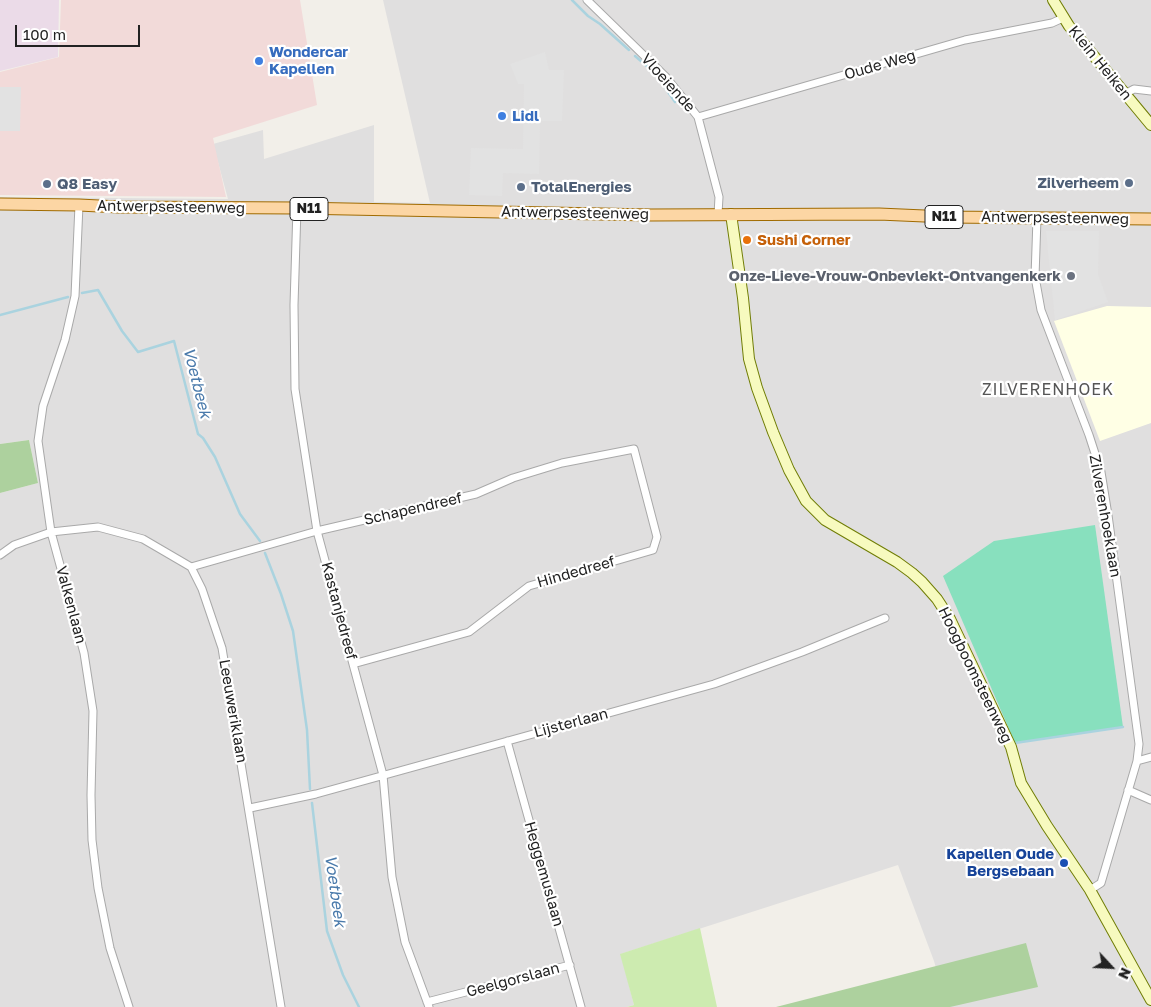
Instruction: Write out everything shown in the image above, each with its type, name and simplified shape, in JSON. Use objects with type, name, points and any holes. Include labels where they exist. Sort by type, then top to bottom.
[{"type":"main road","name":"Antwerpsesteenweg","points":[[0,204],[79,205],[120,208],[297,208],[651,214],[879,214],[947,217],[1151,219]]},
{"type":"street","name":"Vloeiende","points":[[587,0],[666,77],[698,116],[719,197],[718,214]]},
{"type":"street","name":"Klein Heiken","points":[[1053,0],[1063,18],[1151,124]]},
{"type":"street","name":"Oude Weg","points":[[698,116],[966,40],[1052,23],[1063,18]]},
{"type":"street","points":[[1125,94],[1134,89],[1151,91]]},
{"type":"street","name":"Valkenlaan","points":[[79,205],[75,296],[65,340],[43,406],[38,441],[51,532],[84,653],[93,712],[90,795],[92,840],[98,888],[110,948],[129,1007]]},
{"type":"street","name":"Kastanjedreef","points":[[297,208],[294,305],[295,389],[317,531],[383,775],[392,877],[405,942],[428,1005]]},
{"type":"street","name":"Hoogboomsteenweg","points":[[731,214],[743,298],[749,359],[773,432],[789,470],[806,501],[826,520],[897,562],[912,573],[935,595],[950,619],[1011,747],[1021,783],[1090,890],[1151,1000]]},
{"type":"street","name":"Zilverenhoeklaan","points":[[1037,218],[1035,277],[1041,310],[1089,435],[1100,472],[1108,515],[1139,744],[1137,761],[1101,883],[1090,890]]},
{"type":"street","name":"Schapendreef","points":[[190,568],[317,531],[476,494],[513,478],[562,463],[634,449]]},
{"type":"street","name":"Hindedreef","points":[[353,664],[469,632],[529,586],[653,550],[658,537],[634,449]]},
{"type":"street","name":"Leeuweriklaan","points":[[0,555],[14,546],[51,532],[98,527],[143,539],[190,568],[202,589],[222,648],[282,1007]]},
{"type":"street","name":"Lijsterlaan","points":[[250,808],[316,794],[714,684],[802,652],[885,618]]},
{"type":"street","name":"Heggemuslaan","points":[[507,741],[581,1007]]},
{"type":"street","points":[[1137,761],[1151,758]]},
{"type":"street","points":[[1128,790],[1151,800]]},
{"type":"street","name":"Geelgorslaan","points":[[428,1005],[570,965]]},
{"type":"shaded area","points":[[0,0],[59,0],[58,57],[0,71]]},
{"type":"shaded area","points":[[61,0],[300,0],[317,105],[213,138],[226,197],[0,195],[0,72],[59,57]]},
{"type":"shaded area","points":[[383,0],[1151,0],[1151,1007],[947,1007],[934,961],[898,865],[621,954],[634,1005],[627,1007],[0,1007],[0,493],[38,483],[29,440],[0,444],[0,197],[228,199],[213,144],[263,130],[264,159],[374,125],[374,202],[430,203]]},
{"type":"shaded area","points":[[545,52],[549,70],[564,70],[562,121],[540,121],[539,174],[503,173],[502,196],[469,195],[471,148],[523,149],[524,84],[518,84],[510,64]]},
{"type":"shaded area","points":[[0,87],[21,87],[20,131],[0,131]]},
{"type":"shaded area","points":[[1046,231],[1099,231],[1098,274],[1108,302],[1055,320]]},
{"type":"shaded area","name":"ZILVERENHOEK","points":[[1107,306],[1151,307],[1151,423],[1100,441],[1054,321]]},
{"type":"green space","points":[[29,440],[38,483],[0,493],[0,444]]},
{"type":"green space","points":[[1095,525],[1123,727],[1015,743],[943,576],[994,541]]},
{"type":"green space","points":[[700,928],[717,1007],[627,1007],[634,1005],[620,954]]},
{"type":"green space","points":[[1026,943],[1038,987],[950,1007],[776,1007]]},
{"type":"waterway","name":"Vloeiende","points":[[572,0],[629,50]]},
{"type":"waterway","name":"Vloeiende","points":[[635,56],[655,73],[675,102]]},
{"type":"waterway","name":"Voetbeek","points":[[82,293],[98,290],[122,331],[138,352],[174,341],[198,434],[203,438],[215,457],[240,514],[260,541]]},
{"type":"waterway","name":"Voetbeek","points":[[0,315],[68,297]]},
{"type":"waterway","name":"Voetbeek","points":[[265,553],[293,631],[307,730],[310,789]]},
{"type":"waterway","points":[[1015,743],[1123,727]]},
{"type":"waterway","name":"Voetbeek","points":[[312,803],[327,931],[343,975],[359,1007]]},
{"type":"place","name":"Wondercar Kapellen","points":[[259,61]]},
{"type":"place","name":"Lidl","points":[[502,116]]},
{"type":"place","name":"Zilverheem","points":[[1129,183]]},
{"type":"place","name":"Q8 Easy","points":[[47,184]]},
{"type":"place","name":"TotalEnergies","points":[[521,187]]},
{"type":"place","name":"Sushi Corner","points":[[747,240]]},
{"type":"place","name":"Onze-Lieve-Vrouw-Onbevlekt-Ontvangenkerk","points":[[1071,276]]},
{"type":"place","name":"Kapellen Oude Bergsebaan","points":[[1064,863]]},
{"type":"district","name":"ZILVERENHOEK","points":[[1048,390]]}]
